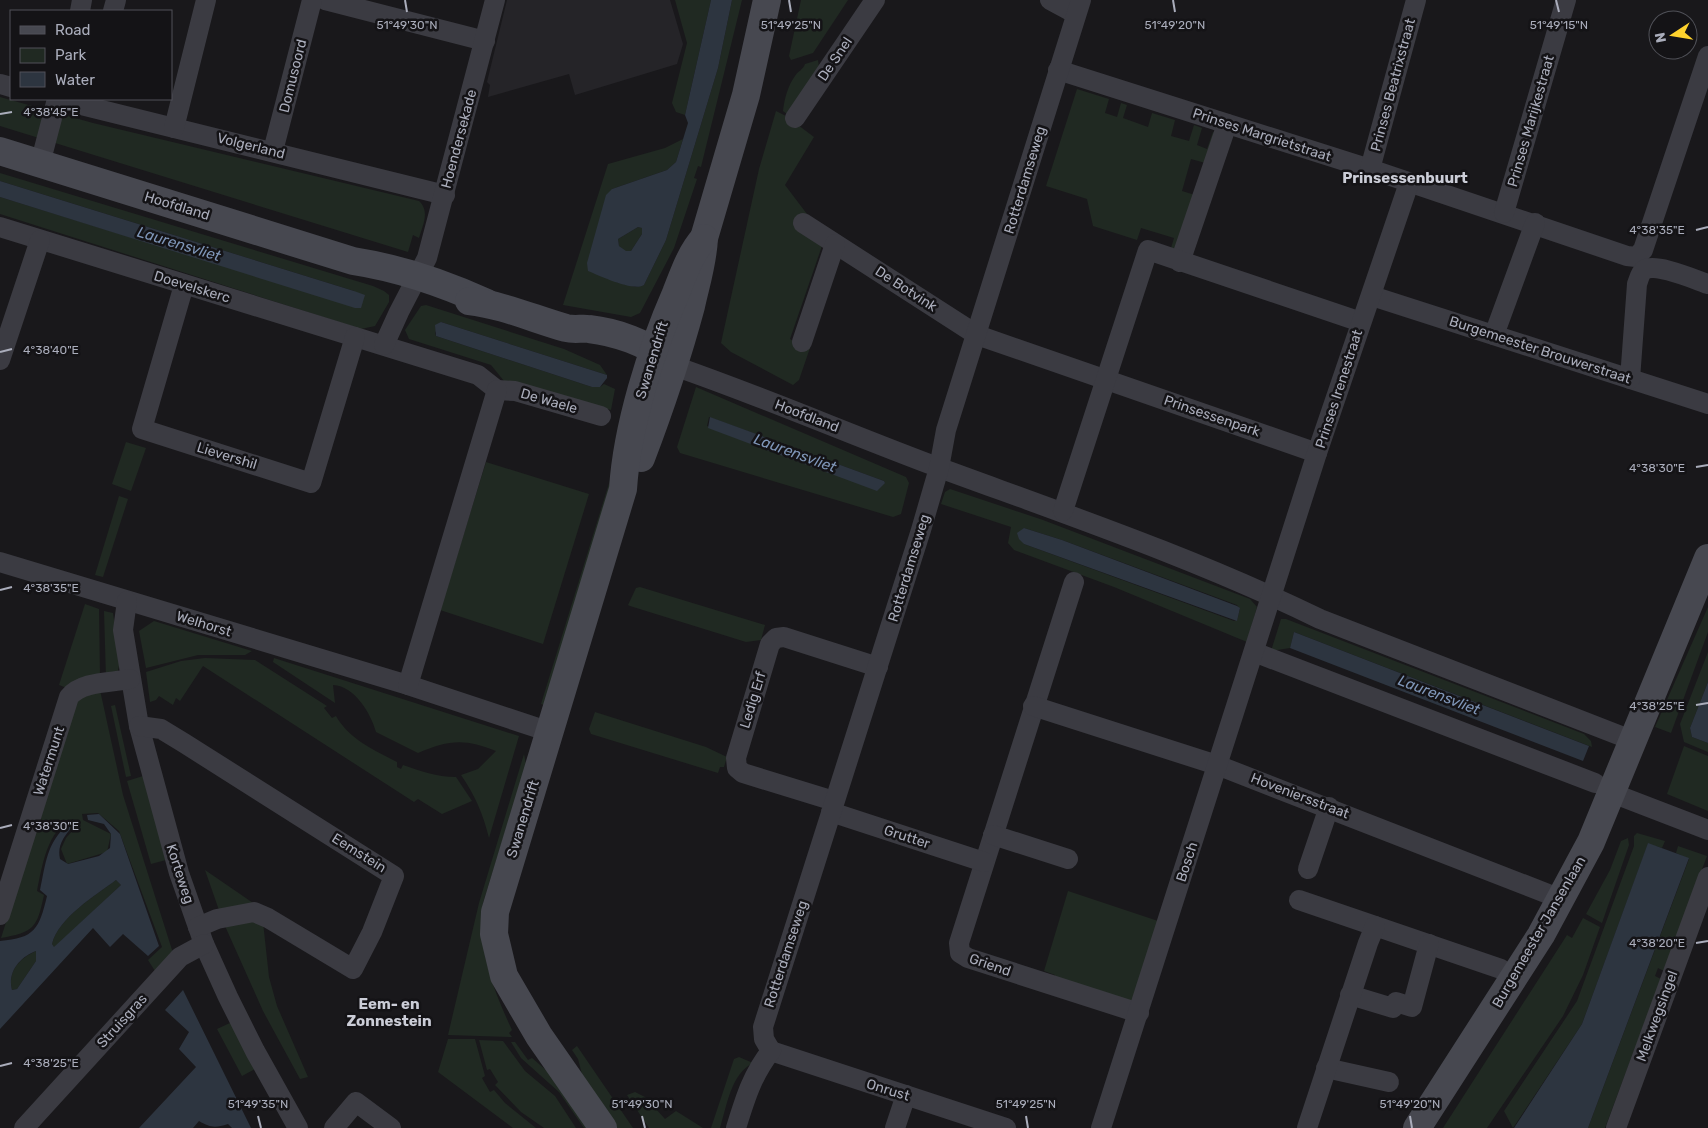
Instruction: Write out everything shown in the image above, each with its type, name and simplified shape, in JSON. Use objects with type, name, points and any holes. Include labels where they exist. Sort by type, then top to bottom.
[{"type":"street","points":[[174,128],[206,0]]},
{"type":"street","name":"Domusoord","points":[[273,151],[312,0]]},
{"type":"street","points":[[325,0],[485,40]]},
{"type":"street","name":"Hoendersekade","points":[[416,281],[428,258],[495,0]]},
{"type":"street","name":"Swanendrift","points":[[603,1128],[514,996],[501,966],[494,934],[499,897],[623,489],[635,474],[659,360],[703,256],[704,238],[746,95],[767,0]]},
{"type":"street","name":"De Snel","points":[[795,118],[875,0]]},
{"type":"street","points":[[1050,0],[1078,7]]},
{"type":"street","name":"Prinses Beatrixstraat","points":[[1370,169],[1416,0]]},
{"type":"street","name":"Prinses Marijkestraat","points":[[1504,213],[1566,0]]},
{"type":"street","name":"Rotterdamseweg","points":[[771,1051],[764,1038],[763,1026],[878,667],[939,468],[946,430],[1078,7]]},
{"type":"street","points":[[1630,379],[1639,264],[1708,56]]},
{"type":"street","name":"Prinses Margrietstraat","points":[[1058,70],[1535,223],[1627,256],[1647,268],[1660,268],[1708,284]]},
{"type":"street","points":[[40,164],[57,100]]},
{"type":"street","name":"Volgerland","points":[[61,100],[273,151],[444,195]]},
{"type":"street","points":[[1180,262],[1211,166],[1227,124]]},
{"type":"street","name":"Hoofdland","points":[[0,151],[353,261],[378,264],[416,281],[457,289],[487,303],[569,329],[586,342],[659,360],[939,468]]},
{"type":"street","name":"Prinses Irenestraat","points":[[1273,596],[1317,453],[1409,183]]},
{"type":"street","name":"De Botvink","points":[[803,223],[977,335]]},
{"type":"street","points":[[1494,335],[1535,223]]},
{"type":"street","name":"Doevelskerc","points":[[0,227],[478,375],[497,390]]},
{"type":"street","points":[[0,360],[40,240]]},
{"type":"street","points":[[802,342],[835,244]]},
{"type":"street","points":[[1063,511],[1148,250],[1361,322]]},
{"type":"street","points":[[384,345],[416,281]]},
{"type":"street","name":"Lievershil","points":[[184,285],[142,430],[311,483],[355,337]]},
{"type":"street","name":"Burgemeester Brouwerstraat","points":[[1372,296],[1708,404]]},
{"type":"street","name":"Prinsessenpark","points":[[977,335],[1317,453]]},
{"type":"street","points":[[408,685],[497,390]]},
{"type":"street","name":"De Waele","points":[[497,390],[515,391],[601,416]]},
{"type":"street","points":[[939,468],[1063,511],[1273,596],[1320,619],[1634,741]]},
{"type":"street","name":"Burgemeester Jansenlaan","points":[[1417,1128],[1521,967],[1561,899],[1591,842],[1603,788],[1634,741],[1708,558]]},
{"type":"street","name":"Welhorst","points":[[0,562],[408,685],[550,732]]},
{"type":"street","name":"Griend","points":[[1074,582],[958,943],[960,953],[968,958],[1139,1013]]},
{"type":"street","name":"Bosch","points":[[1101,1128],[1273,596]]},
{"type":"street","name":"Korteweg","points":[[127,601],[122,630],[130,679],[139,726],[160,811],[178,873],[201,936],[255,1051],[298,1128]]},
{"type":"street","name":"Ledig Erf","points":[[833,807],[743,773],[737,768],[736,758],[770,644],[776,638],[784,637],[878,667]]},
{"type":"street","points":[[1254,652],[1500,746],[1708,830]]},
{"type":"street","name":"Watermunt","points":[[0,915],[68,697],[82,687],[130,679]]},
{"type":"street","name":"Hoveniersstraat","points":[[1033,706],[1217,765],[1329,807],[1561,899]]},
{"type":"street","name":"Eemstein","points":[[139,726],[161,729],[169,733],[394,876],[372,932],[353,969],[268,918],[254,912],[218,919],[201,936]]},
{"type":"street","name":"Grutter","points":[[833,807],[984,862]]},
{"type":"street","points":[[1308,870],[1329,807]]},
{"type":"street","points":[[993,835],[1068,859]]},
{"type":"street","name":"Melkwegsingel","points":[[1616,1128],[1708,877]]},
{"type":"street","points":[[1299,900],[1501,969]]},
{"type":"street","points":[[1307,1128],[1350,995],[1375,926]]},
{"type":"street","name":"Struisgras","points":[[24,1128],[201,936]]},
{"type":"street","points":[[1350,995],[1393,1008],[1396,1002],[1412,1007],[1430,944]]},
{"type":"street","points":[[736,1128],[751,1081],[771,1051]]},
{"type":"street","name":"Onrust","points":[[771,1051],[1006,1128]]},
{"type":"street","points":[[1326,1068],[1389,1082]]},
{"type":"street","points":[[896,1128],[906,1095]]},
{"type":"street","points":[[334,1128],[356,1102],[391,1128]]},
{"type":"shaded area","points":[[507,0],[670,0],[683,44],[677,64],[575,95],[569,74],[488,97],[490,85],[487,82]]},
{"type":"green space","points":[[675,0],[711,0],[685,115],[676,112],[672,103],[687,43]]},
{"type":"green space","points":[[732,0],[742,0],[701,167],[698,166],[694,178],[697,179],[674,248],[640,313],[631,317],[563,305],[608,164],[665,148],[683,139],[676,162],[667,170],[612,189],[616,282],[636,287],[644,285],[666,240],[718,68]]},
{"type":"green space","points":[[801,0],[848,0],[813,53],[791,60],[789,56]]},
{"type":"green space","points":[[818,60],[819,67],[787,114],[783,111],[787,93],[796,74],[805,64]]},
{"type":"green space","points":[[1077,89],[1109,99],[1105,113],[1117,117],[1121,103],[1127,105],[1123,118],[1148,127],[1152,113],[1175,120],[1171,136],[1189,141],[1194,125],[1202,128],[1197,145],[1207,149],[1213,132],[1219,134],[1209,164],[1191,159],[1182,191],[1195,195],[1177,250],[1171,248],[1174,238],[1141,228],[1137,240],[1093,226],[1087,199],[1046,186]]},
{"type":"green space","points":[[0,97],[93,123],[419,201],[424,209],[425,218],[419,238],[413,235],[408,252],[0,126]]},
{"type":"green space","points":[[776,111],[786,116],[814,137],[785,185],[807,214],[823,243],[790,339],[801,346],[811,345],[799,380],[793,385],[731,352],[721,343],[759,169]]},
{"type":"green space","points":[[0,173],[373,286],[389,295],[389,302],[375,326],[361,329],[0,214],[0,197],[361,308],[354,291],[0,181]]},
{"type":"green space","points":[[638,227],[642,228],[642,234],[631,251],[626,252],[619,246],[618,239]]},
{"type":"green space","points":[[426,305],[564,349],[600,365],[607,375],[441,322],[435,333],[436,336],[592,387],[600,387],[604,384],[615,389],[611,410],[504,381],[491,365],[409,339],[405,330],[421,306]]},
{"type":"green space","points":[[696,387],[906,477],[909,483],[901,514],[893,517],[680,453],[677,447]],"holes":[[[709,417],[884,481],[885,483],[707,426]]]},
{"type":"green space","points":[[635,399],[546,706],[541,704]]},
{"type":"green space","points":[[126,442],[146,448],[131,491],[112,484]]},
{"type":"green space","points":[[486,462],[589,494],[543,644],[440,610]]},
{"type":"green space","points":[[950,489],[1043,520],[1250,599],[1257,607],[1247,642],[1114,587],[1014,550],[1008,543],[1011,527],[941,504],[945,492]],"holes":[[[1024,528],[1062,540],[1237,605],[1240,609],[1237,620],[1234,621],[1024,544],[1019,534]]]},
{"type":"green space","points":[[119,496],[128,499],[103,577],[95,575]]},
{"type":"green space","points":[[640,587],[765,625],[761,640],[746,642],[628,605],[636,588]]},
{"type":"green space","points":[[85,604],[99,609],[100,678],[67,688],[59,685]]},
{"type":"green space","points":[[1708,607],[1708,632],[1671,733],[1655,727]]},
{"type":"green space","points":[[104,611],[113,613],[120,662],[117,674],[106,678]]},
{"type":"green space","points":[[1281,619],[1286,619],[1584,734],[1591,741],[1592,747],[1294,632],[1290,648],[1271,651]]},
{"type":"green space","points":[[154,621],[252,651],[245,655],[198,655],[146,668],[139,631]]},
{"type":"green space","points":[[1708,652],[1708,682],[1690,728],[1692,737],[1708,743],[1708,752],[1684,742],[1680,724]]},
{"type":"green space","points":[[205,658],[255,660],[327,706],[324,708],[332,718],[336,716],[341,724],[355,737],[397,762],[397,767],[401,769],[403,765],[435,775],[456,777],[472,801],[442,814],[418,799],[414,802],[203,666],[180,701],[176,698],[173,705],[159,696],[156,700],[150,702],[146,672],[181,661]]},
{"type":"green space","points":[[274,658],[519,736],[489,838],[478,805],[461,775],[478,769],[496,751],[475,744],[457,742],[438,745],[418,753],[376,732],[366,709],[348,690],[333,685],[335,703],[273,662]]},
{"type":"green space","points":[[100,690],[123,795],[173,953],[155,971],[148,960],[162,947],[119,831],[98,813],[82,814],[83,820],[111,834],[107,852],[67,864],[61,849],[66,838],[75,828],[73,819],[64,824],[52,840],[44,860],[37,891],[44,895],[36,922],[32,927],[21,933],[1,938],[76,701]]},
{"type":"green space","points":[[115,705],[131,776],[126,777],[111,706]]},
{"type":"green space","points":[[595,712],[706,747],[727,757],[724,767],[720,767],[718,773],[591,734],[589,729]]},
{"type":"green space","points":[[1684,746],[1708,756],[1708,811],[1667,794]]},
{"type":"green space","points":[[524,754],[526,764],[483,903],[482,920],[488,968],[498,999],[512,1030],[509,1033],[512,1037],[448,1035],[479,903]]},
{"type":"green space","points":[[143,776],[166,860],[151,864],[127,781]]},
{"type":"green space","points":[[1637,833],[1665,841],[1662,848],[1648,844],[1582,1024],[1513,1128],[1504,1111],[1577,1001],[1634,846],[1634,836]]},
{"type":"green space","points":[[1628,838],[1629,845],[1602,923],[1586,914],[1610,870],[1621,841]]},
{"type":"green space","points":[[1678,846],[1707,856],[1664,971],[1658,968],[1655,976],[1661,979],[1605,1128],[1588,1128],[1689,859],[1676,853]]},
{"type":"green space","points":[[205,870],[256,905],[220,913]]},
{"type":"green space","points":[[116,880],[121,885],[54,948],[52,944],[56,934],[70,916]]},
{"type":"green space","points":[[1068,891],[1158,921],[1133,1001],[1052,984],[1055,975],[1044,971]]},
{"type":"green space","points":[[1583,918],[1600,927],[1583,975],[1563,1016],[1487,1128],[1443,1128],[1567,935],[1572,938]]},
{"type":"green space","points":[[255,919],[263,922],[269,977],[277,1006],[308,1077],[300,1079],[263,1011],[225,926]]},
{"type":"green space","points":[[36,951],[36,961],[17,989],[12,990],[11,977],[16,966],[25,957]]},
{"type":"green space","points":[[232,1022],[255,1069],[242,1076],[217,1029]]},
{"type":"green space","points":[[448,1039],[475,1039],[485,1076],[482,1078],[490,1092],[494,1090],[505,1103],[536,1128],[513,1128],[438,1072]]},
{"type":"green space","points":[[479,1040],[503,1041],[525,1071],[555,1096],[576,1128],[544,1128],[521,1112],[495,1085],[498,1082],[490,1069],[487,1070]]},
{"type":"green space","points":[[511,1042],[515,1042],[528,1060],[532,1058],[554,1077],[588,1128],[584,1128],[559,1092],[521,1058]]},
{"type":"green space","points":[[577,1046],[633,1128],[615,1128],[583,1078],[578,1059],[572,1050]]},
{"type":"green space","points":[[739,1057],[753,1063],[746,1068],[735,1082],[720,1128],[711,1128],[734,1059]]},
{"type":"green space","points":[[635,1092],[645,1097],[665,1119],[676,1111],[703,1128],[649,1128],[627,1095]]},
{"type":"water","points":[[711,0],[732,0],[718,68],[666,240],[644,285],[639,287],[625,285],[588,271],[587,263],[606,195],[612,189],[667,170],[676,162],[688,123],[685,115]],"holes":[[[638,227],[642,228],[642,234],[631,251],[626,251],[619,246],[618,239]]]},
{"type":"water","name":"Laurensvliet","points":[[0,181],[354,291],[365,295],[361,308],[355,308],[0,197]]},
{"type":"water","points":[[441,322],[607,375],[607,378],[600,387],[592,387],[436,336],[435,325]]},
{"type":"water","name":"Laurensvliet","points":[[710,417],[884,481],[885,483],[877,491],[708,428]]},
{"type":"water","points":[[1024,528],[1062,540],[1237,606],[1240,608],[1237,621],[1024,544],[1019,539],[1017,533]]},
{"type":"water","name":"Laurensvliet","points":[[1294,632],[1589,746],[1583,761],[1290,648]]},
{"type":"water","points":[[1708,682],[1708,743],[1692,737],[1690,728]]},
{"type":"water","points":[[99,814],[120,834],[159,946],[148,956],[123,934],[110,947],[93,928],[0,1029],[0,941],[12,940],[28,934],[38,924],[47,896],[40,890],[48,854],[55,839],[68,824],[72,827],[60,845],[59,850],[60,859],[68,864],[99,856],[110,848],[111,834],[104,824],[88,820],[87,815]],"holes":[[[116,880],[121,885],[54,947],[52,944],[56,934],[70,916]],[[36,951],[36,961],[17,989],[12,990],[11,977],[16,966],[25,957]]]},
{"type":"water","points":[[1648,843],[1689,858],[1588,1128],[1514,1128],[1582,1024]]},
{"type":"water","points":[[183,990],[251,1128],[232,1128],[228,1124],[213,1127],[199,1121],[193,1128],[139,1128],[196,1067],[179,1049],[189,1032],[165,1010]]},
{"type":"district","name":"Prinsessenbuurt","points":[[1405,178]]},
{"type":"district","name":"Eem- en Zonnestein","points":[[389,1012]]}]
